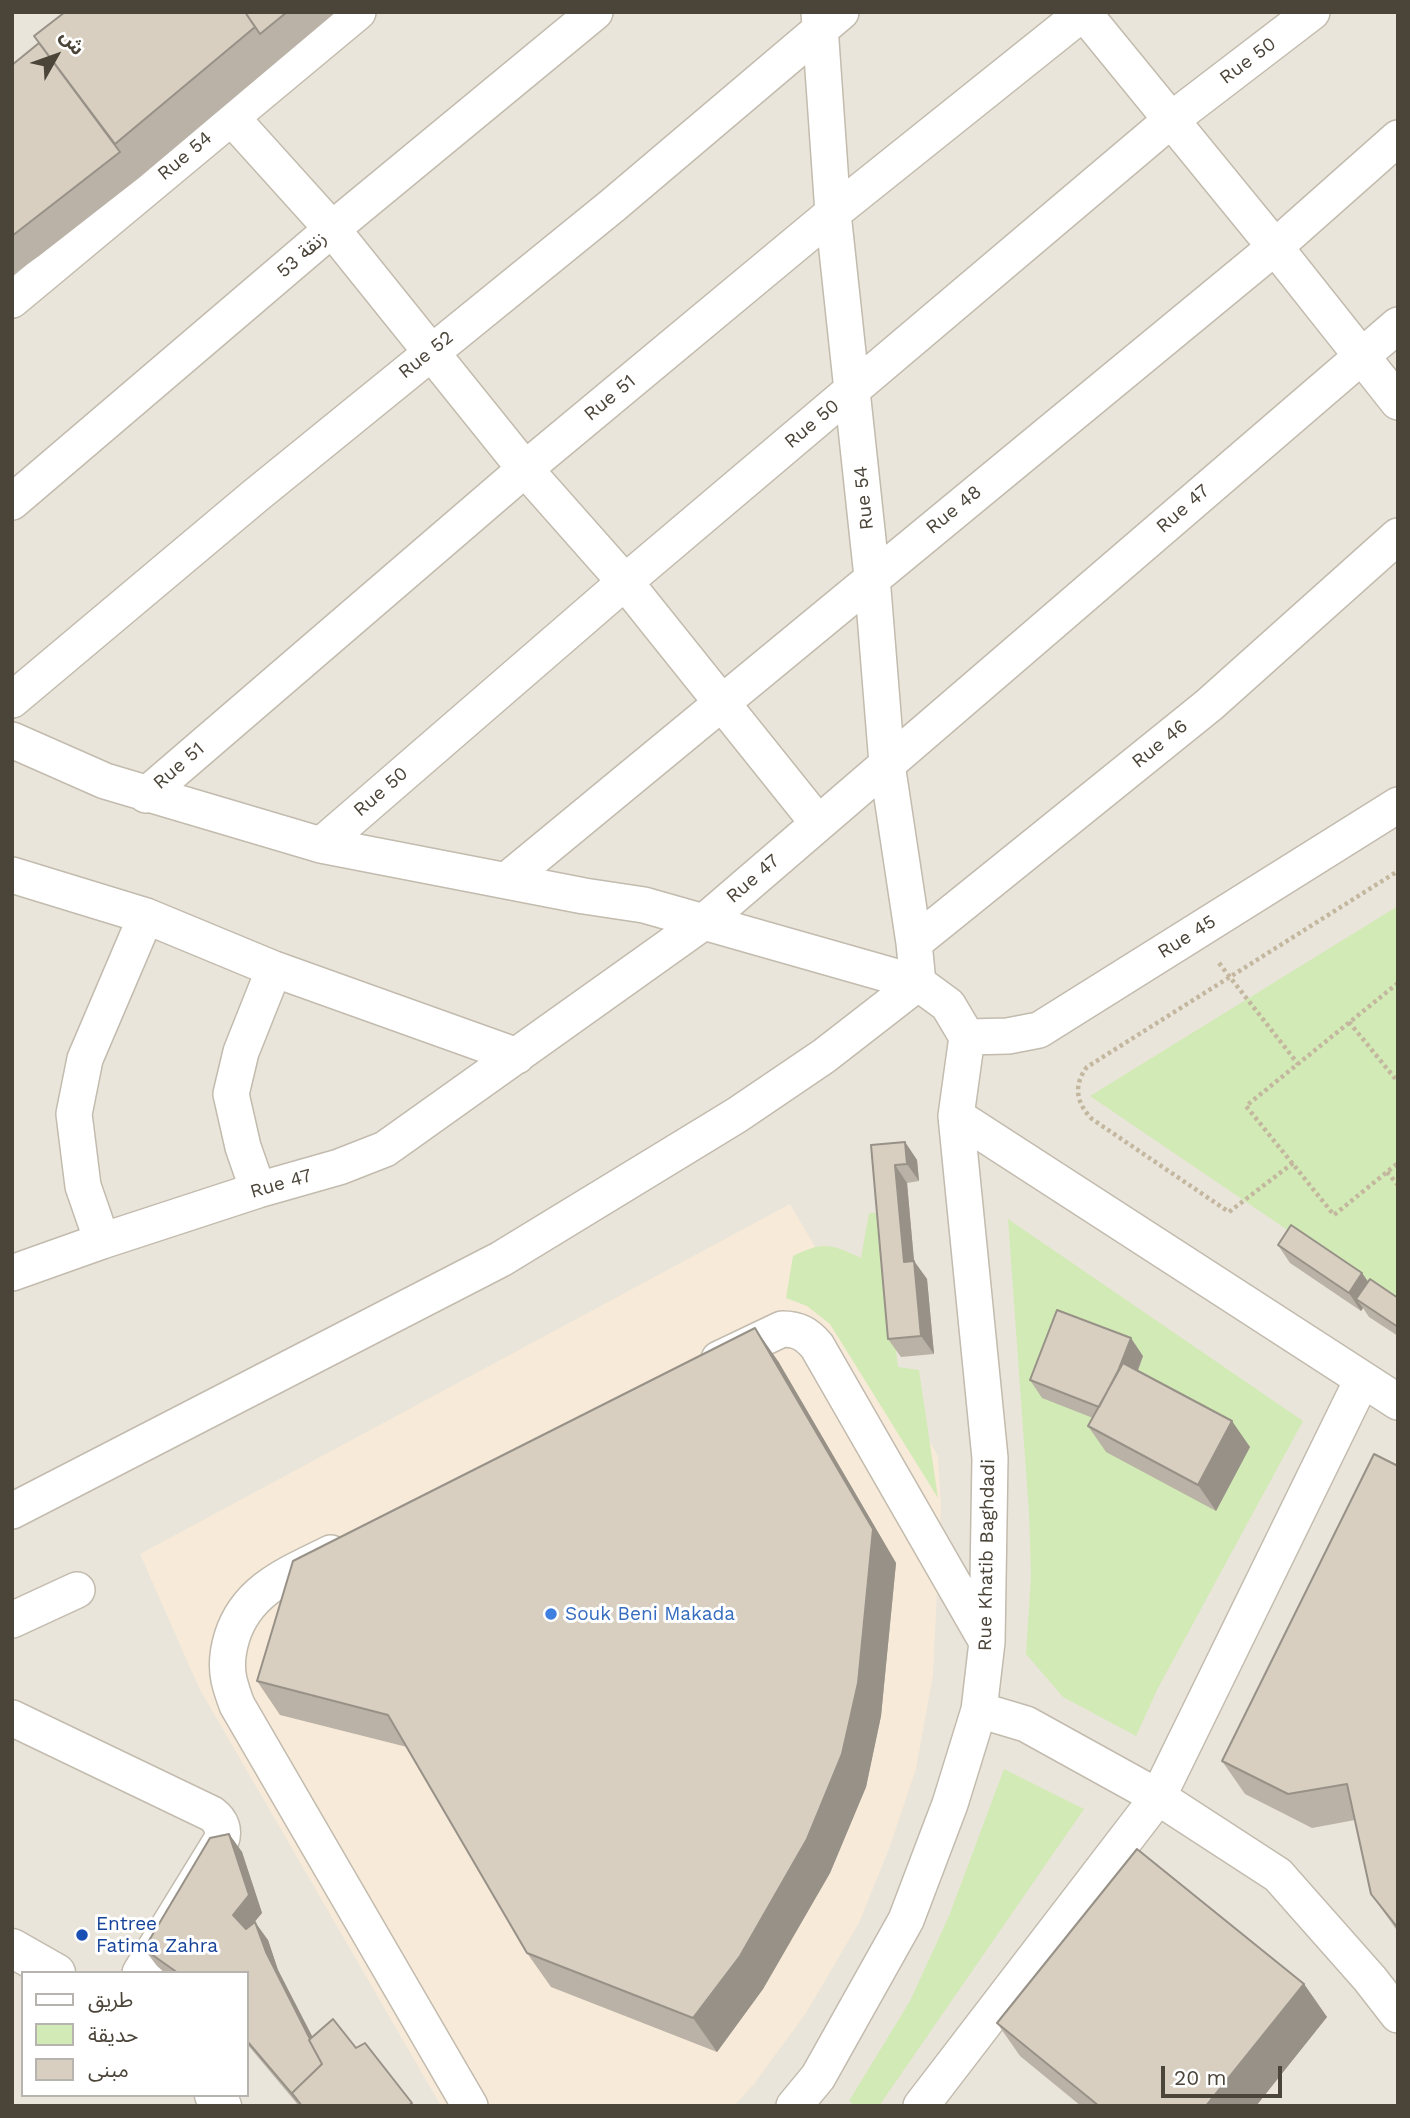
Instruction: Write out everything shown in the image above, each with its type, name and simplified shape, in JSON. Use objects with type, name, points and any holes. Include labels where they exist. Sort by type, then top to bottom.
[{"type":"street","name":"Rue 54","points":[[12,300],[358,12]]},
{"type":"street","name":"زنقة 53","points":[[12,502],[332,229],[595,12]]},
{"type":"street","points":[[1083,12],[1398,402]]},
{"type":"street","name":"Rue 51","points":[[146,795],[525,469],[833,213],[1083,12]]},
{"type":"street","name":"Rue 50","points":[[321,845],[625,582],[1171,120],[1312,12]]},
{"type":"street","name":"Rue 54","points":[[827,18],[833,213],[872,577],[887,764],[918,983]]},
{"type":"street","name":"Rue 52","points":[[12,700],[244,504],[612,206],[827,18]]},
{"type":"street","points":[[230,117],[332,229],[525,469],[625,582],[818,822]]},
{"type":"street","name":"Rue 48","points":[[506,880],[1275,247],[1398,138]]},
{"type":"street","name":"Rue 47","points":[[12,1273],[258,1190],[339,1167],[385,1149],[705,921],[1398,325]]},
{"type":"street","name":"Rue 46","points":[[914,943],[1209,705],[1398,536]]},
{"type":"street","points":[[12,740],[105,781],[146,795],[321,845],[584,896],[644,905],[918,983],[948,1005],[967,1037]]},
{"type":"street","name":"Rue 45","points":[[967,1037],[1008,1036],[1039,1030],[1398,805]]},
{"type":"street","points":[[12,875],[146,916],[274,970],[517,1056]]},
{"type":"street","points":[[102,1241],[83,1186],[74,1114],[85,1059],[146,916]]},
{"type":"street","points":[[258,1190],[243,1147],[231,1094],[242,1052],[274,970]]},
{"type":"street","points":[[12,1511],[501,1259],[737,1115],[824,1056],[918,983]]},
{"type":"street","name":"Rue Khatib Baghdadi","points":[[794,2106],[818,2077],[906,1920],[950,1804],[979,1710],[987,1642],[990,1458],[956,1116],[967,1037]]},
{"type":"street","points":[[956,1116],[1398,1402]]},
{"type":"street","points":[[686,1376],[772,1332],[792,1329],[810,1338],[987,1642]]},
{"type":"street","points":[[921,2106],[1158,1797],[1363,1380]]},
{"type":"street","points":[[364,1537],[277,1580],[254,1598],[237,1621],[228,1649],[228,1678],[237,1705],[470,2106]]},
{"type":"street","points":[[12,1620],[77,1590]]},
{"type":"street","points":[[979,1710],[1026,1724],[1158,1797],[1278,1875],[1370,1979],[1398,2015]]},
{"type":"street","points":[[12,1718],[212,1814],[221,1823],[221,1841],[141,1971]]},
{"type":"street","points":[[12,1948],[52,1971]]},
{"type":"path","points":[[1293,1163],[1229,1212],[1092,1119],[1079,1102],[1078,1084],[1081,1075],[1087,1067],[1398,871]]},
{"type":"path","points":[[1195,932],[1298,1063]]},
{"type":"path","points":[[1398,983],[1246,1106],[1334,1215],[1398,1163]]},
{"type":"path","points":[[1349,1022],[1398,1082]]},
{"type":"path","points":[[1387,1172],[1398,1185]]},
{"type":"shaded area","points":[[12,12],[1398,12],[1398,2106],[12,2106]]},
{"type":"shaded area","name":"Souk Beni Makada","points":[[790,1204],[938,1456],[941,1508],[933,1675],[916,1769],[889,1849],[859,1923],[806,2013],[754,2084],[734,2106],[441,2106],[199,1688],[140,1554]]},
{"type":"green space","points":[[1398,906],[1398,1305],[1090,1096]]},
{"type":"green space","points":[[869,1213],[880,1213],[898,1367],[919,1370],[938,1498],[830,1324],[807,1306],[786,1298],[793,1256],[812,1248],[827,1246],[861,1258]]},
{"type":"green space","points":[[1008,1219],[1303,1421],[1158,1688],[1136,1736],[1063,1697],[1026,1654],[1031,1576],[1029,1513]]},
{"type":"green space","points":[[1004,1769],[1084,1809],[879,2106],[855,2106],[849,2101],[910,2001],[949,1916]]},
{"type":"building","points":[[65,12],[245,12],[255,27],[115,144],[34,36]]},
{"type":"building","points":[[245,12],[287,12],[260,34]]},
{"type":"building","points":[[39,43],[120,152],[12,236],[12,65]]},
{"type":"building","points":[[905,1142],[907,1164],[895,1165],[904,1262],[914,1261],[921,1336],[888,1339],[871,1145]]},
{"type":"building","points":[[1291,1225],[1362,1273],[1349,1293],[1278,1245]]},
{"type":"building","points":[[1370,1279],[1398,1298],[1398,1327],[1356,1299]]},
{"type":"building","points":[[1057,1310],[1131,1338],[1099,1407],[1030,1380]]},
{"type":"building","points":[[755,1328],[873,1529],[858,1683],[842,1754],[807,1839],[740,1956],[693,2018],[527,1953],[388,1715],[257,1681],[293,1561]]},
{"type":"building","points":[[1123,1363],[1232,1421],[1198,1485],[1088,1426]]},
{"type":"building","points":[[1374,1454],[1398,1466],[1398,1928],[1371,1894],[1347,1784],[1288,1794],[1222,1761]]},
{"type":"building","points":[[229,1834],[249,1895],[233,1915],[246,1929],[255,1922],[266,1952],[322,2064],[292,2093],[298,2101],[248,2042],[248,1971],[175,1971],[144,1949],[210,1838]]},
{"type":"building","points":[[1137,1849],[1304,1984],[1206,2106],[1099,2106],[997,2023]]},
{"type":"building","points":[[333,2019],[356,2048],[365,2043],[412,2103],[408,2106],[302,2106],[292,2093],[322,2064],[309,2040]]},
{"type":"place","name":"Souk Beni Makada","points":[[551,1614]]},
{"type":"place","name":"Entree Fatima Zahra","points":[[82,1935]]}]
